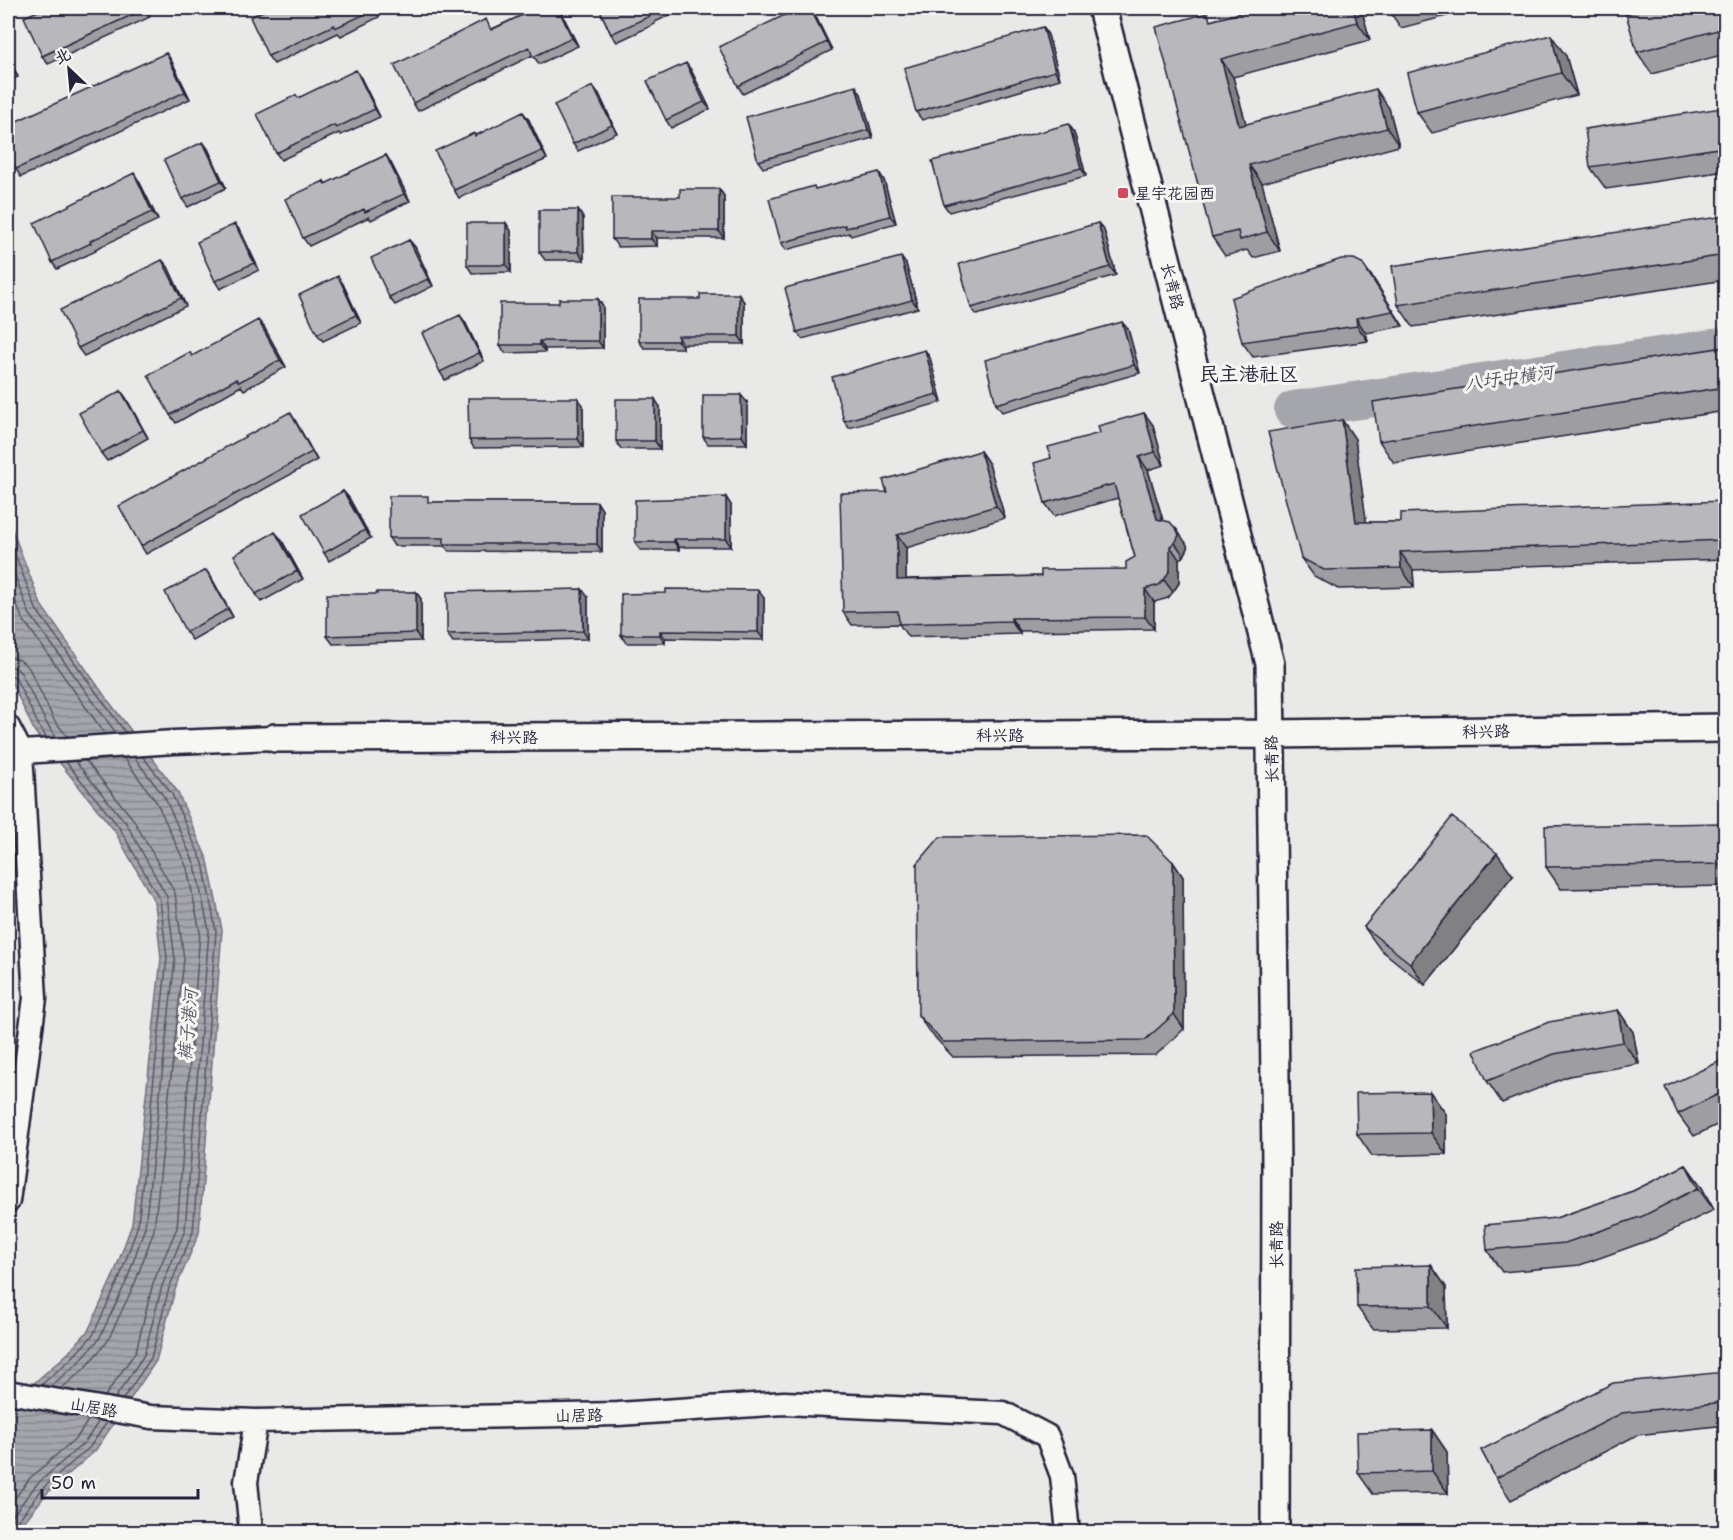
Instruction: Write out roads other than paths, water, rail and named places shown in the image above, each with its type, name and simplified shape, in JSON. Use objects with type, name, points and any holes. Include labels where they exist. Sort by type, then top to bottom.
[{"type":"street","name":"长青路","points":[[1101,8],[1270,664],[1276,1166],[1275,1533]]},
{"type":"street","points":[[8,727],[23,752],[35,998],[8,1201]]},
{"type":"street","name":"科兴路","points":[[275,738],[1271,734],[1725,728]]},
{"type":"street","points":[[23,752],[275,738]]},
{"type":"street","name":"山居路","points":[[8,1392],[151,1417],[256,1420],[618,1414],[784,1403],[1003,1413],[1047,1436],[1062,1476],[1068,1533]]},
{"type":"street","points":[[251,1533],[246,1482],[256,1420]]},
{"type":"water","name":"裤子港河","points":[[8,519],[41,605],[104,695],[177,791],[208,861],[222,930],[199,1233],[175,1290],[156,1361],[95,1451],[47,1493],[16,1532],[8,1532],[8,1406],[67,1354],[88,1331],[114,1274],[132,1224],[161,958],[155,903],[114,830],[35,732],[8,675]]},
{"type":"waterway","name":"八圩中横河","points":[[1293,410],[1726,346]]},
{"type":"place","name":"星宇花园西","points":[[1123,193]]},
{"type":"district","name":"民主港社区","points":[[1249,374]]}]
